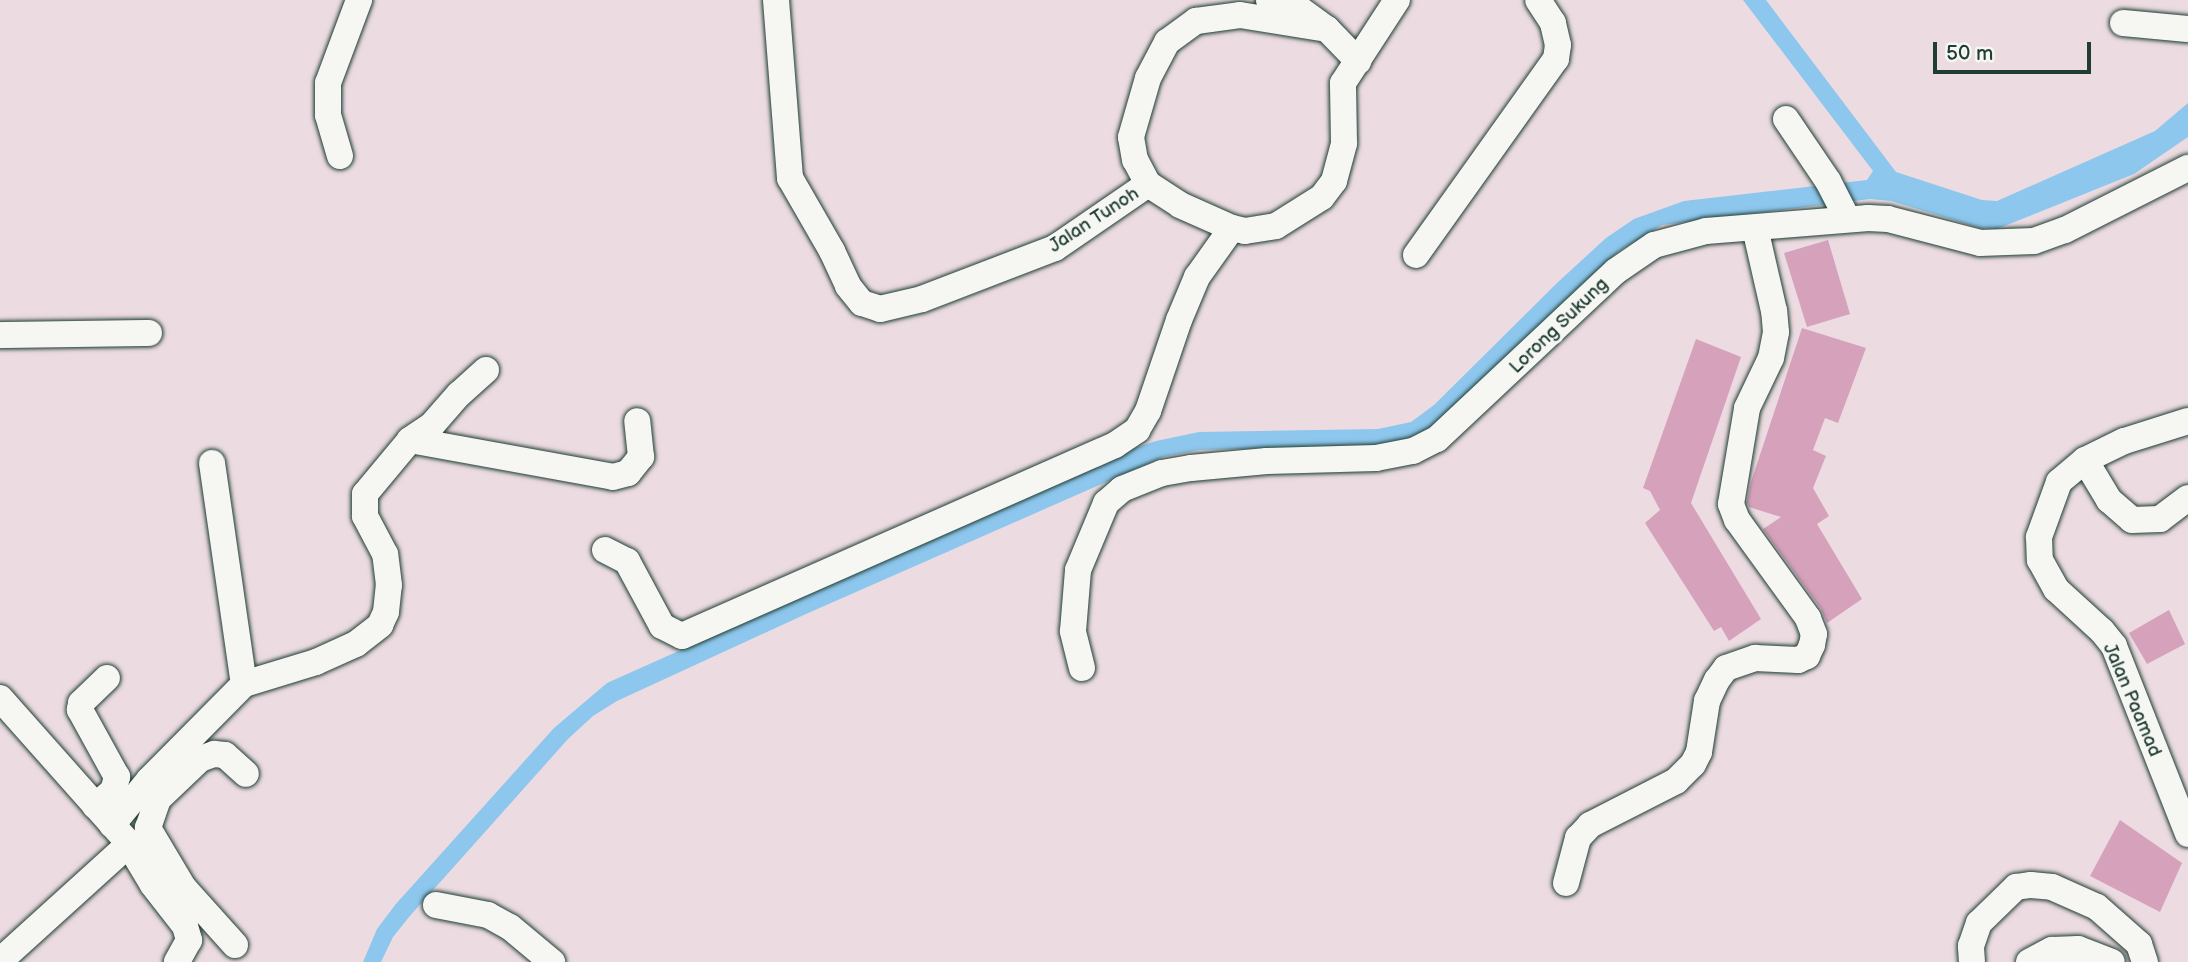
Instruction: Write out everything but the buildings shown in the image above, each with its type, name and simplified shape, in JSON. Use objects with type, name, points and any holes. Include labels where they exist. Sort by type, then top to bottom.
[{"type":"street","points":[[340,156],[328,115],[328,83],[359,0]]},
{"type":"street","name":"Jalan Tunoh","points":[[776,0],[790,178],[832,251],[848,286],[862,303],[880,309],[922,299],[1055,248],[1148,184],[1180,205],[1232,228],[1245,231],[1276,226],[1322,197],[1334,181],[1341,162],[1343,83],[1398,0]]},
{"type":"street","points":[[1269,0],[1298,8],[1327,29],[1357,61]]},
{"type":"street","points":[[1416,255],[1556,59],[1558,45],[1553,23],[1538,0]]},
{"type":"street","points":[[1148,184],[1135,160],[1131,137],[1147,78],[1167,42],[1196,21],[1240,16],[1327,29]]},
{"type":"street","points":[[2123,23],[2188,29]]},
{"type":"street","points":[[1786,119],[1828,181],[1844,213]]},
{"type":"street","name":"Lorong Sukung","points":[[1082,668],[1073,631],[1078,570],[1106,503],[1122,489],[1162,473],[1191,468],[1267,461],[1376,458],[1413,451],[1445,432],[1616,271],[1654,245],[1706,231],[1755,228],[1844,213],[1888,219],[1980,243],[2034,241],[2064,230],[2188,168]]},
{"type":"street","points":[[605,550],[627,561],[662,626],[682,635],[1115,445],[1137,430],[1148,411],[1179,320],[1197,277],[1232,228]]},
{"type":"street","points":[[1566,883],[1578,838],[1590,825],[1676,781],[1693,764],[1699,752],[1707,701],[1726,668],[1755,658],[1798,660],[1807,656],[1812,645],[1814,634],[1808,618],[1737,520],[1731,504],[1746,408],[1772,358],[1776,332],[1774,311],[1755,228]]},
{"type":"street","points":[[0,335],[149,332]]},
{"type":"street","points":[[7,954],[149,780],[244,684],[316,662],[356,644],[380,625],[386,612],[389,585],[385,554],[365,516],[365,494],[410,440],[432,425],[485,370]]},
{"type":"street","points":[[410,440],[613,477],[628,473],[641,457],[637,421]]},
{"type":"street","name":"Jalan Paamad","points":[[2188,421],[2124,441],[2085,460],[2059,482],[2050,499],[2039,537],[2040,560],[2056,589],[2102,631],[2113,646],[2188,834]]},
{"type":"street","points":[[2085,460],[2109,500],[2132,520],[2160,519],[2188,498]]},
{"type":"street","points":[[212,463],[224,523],[244,684]]},
{"type":"street","points":[[107,678],[81,703],[80,710],[117,777],[113,791],[112,825]]},
{"type":"street","points":[[0,698],[112,825],[185,926],[183,951]]},
{"type":"street","points":[[183,951],[209,934],[227,936],[183,887],[148,828],[150,816],[158,799],[200,759],[214,754],[225,755],[246,774]]},
{"type":"street","points":[[1972,962],[1971,946],[1979,923],[2016,887],[2031,885],[2052,887],[2097,907],[2139,944],[2145,962]]},
{"type":"street","points":[[436,905],[488,915],[510,927],[552,962]]},
{"type":"street","points":[[2029,962],[2052,950],[2078,949],[2112,962]]},
{"type":"water","points":[[1743,0],[1766,0],[1896,172],[1982,200],[1997,201],[2155,131],[2188,103],[2188,137],[2134,174],[1997,229],[1980,228],[1891,201],[1870,199],[1662,225],[1619,251],[1447,415],[1417,438],[1377,446],[1200,450],[1163,457],[806,614],[617,701],[593,716],[568,739],[409,917],[393,937],[381,962],[363,962],[377,929],[395,905],[554,728],[607,683],[1128,450],[1199,432],[1378,429],[1411,422],[1434,405],[1606,238],[1634,219],[1684,201],[1867,180],[1873,171]]}]
